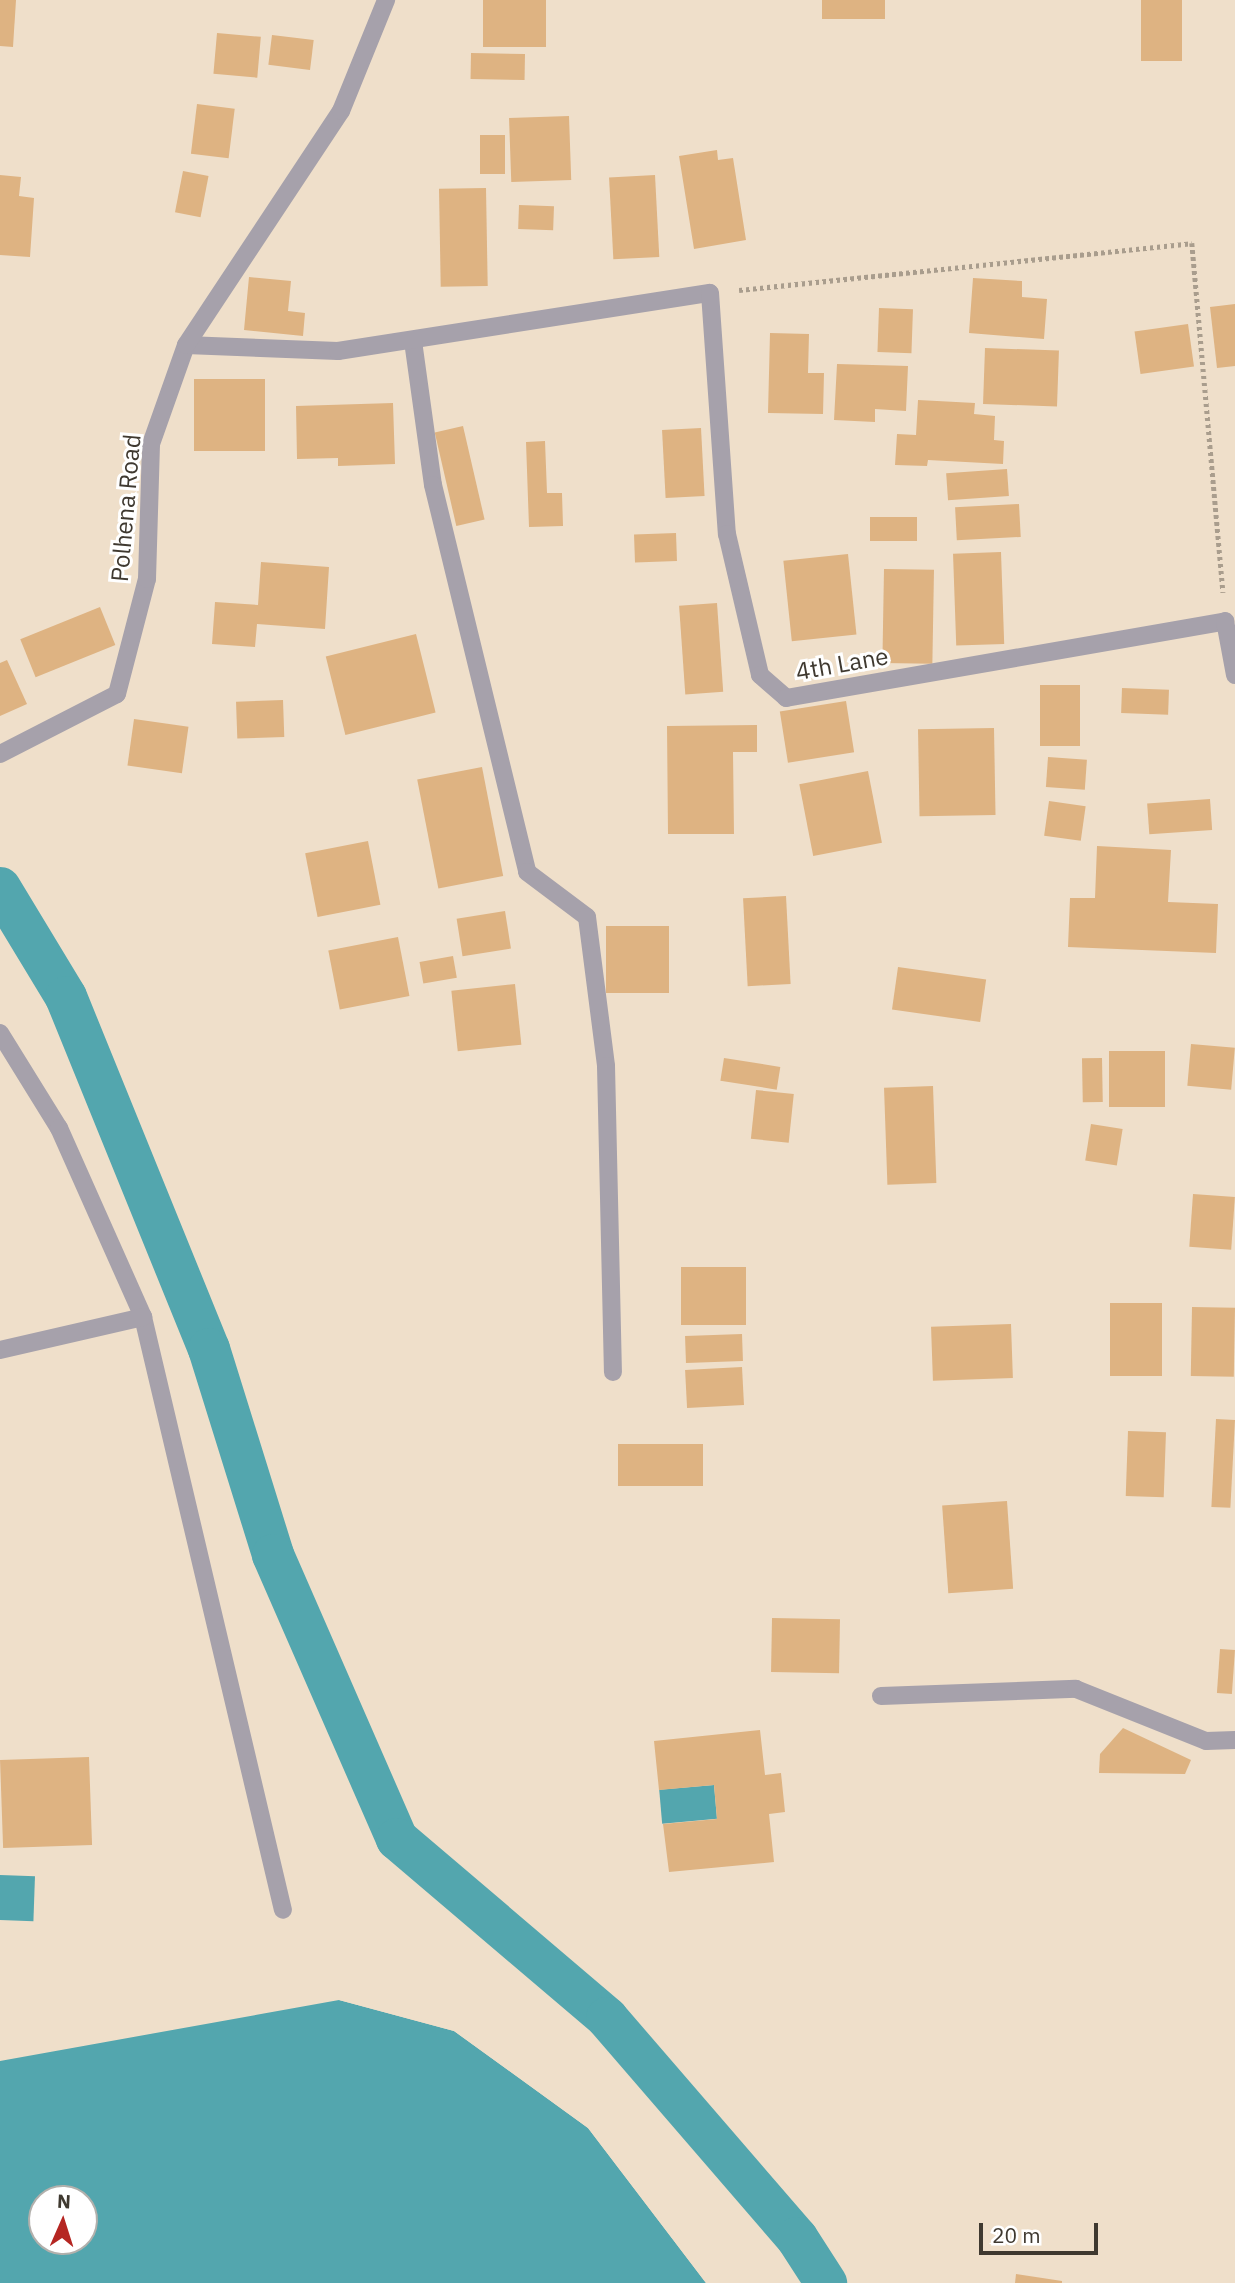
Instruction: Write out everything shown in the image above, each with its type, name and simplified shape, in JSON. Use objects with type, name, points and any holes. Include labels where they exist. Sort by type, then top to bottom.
[{"type":"street","name":"Polhena Road","points":[[0,754],[117,694],[147,579],[151,444],[186,345],[341,111],[386,0]]},
{"type":"street","points":[[186,345],[338,351],[710,293]]},
{"type":"street","name":"4th Lane","points":[[710,293],[727,534],[760,675],[786,698],[1225,621]]},
{"type":"street","points":[[412,341],[433,485],[527,872],[587,918],[606,1066],[613,1372]]},
{"type":"street","points":[[1225,621],[1235,675]]},
{"type":"street","points":[[0,1033],[59,1128],[144,1317],[283,1910]]},
{"type":"street","points":[[0,1350],[144,1317]]},
{"type":"street","points":[[881,1696],[1076,1689],[1206,1741],[1235,1740]]},
{"type":"path","points":[[710,293],[1192,243],[1225,621]]},
{"type":"water","points":[[714,1785],[717,1819],[662,1824],[659,1790]]},
{"type":"water","points":[[0,1875],[35,1876],[33,1921],[0,1920]]},
{"type":"water","points":[[339,2000],[454,2031],[588,2128],[706,2283],[0,2283],[0,2061]]},
{"type":"pier","points":[[341,1997],[455,2027],[590,2125],[710,2283],[706,2283],[588,2128],[454,2031],[339,2000]]},
{"type":"building","points":[[0,0],[16,0],[13,47],[0,46]]},
{"type":"building","points":[[483,0],[546,0],[546,47],[483,47]]},
{"type":"building","points":[[822,0],[885,0],[885,19],[822,19]]},
{"type":"building","points":[[1141,0],[1182,0],[1182,61],[1141,61]]},
{"type":"building","points":[[217,33],[261,37],[257,78],[213,74]]},
{"type":"building","points":[[272,35],[314,40],[310,70],[268,65]]},
{"type":"building","points":[[471,53],[525,54],[525,80],[471,79]]},
{"type":"building","points":[[197,104],[235,109],[229,158],[191,154]]},
{"type":"building","points":[[569,116],[571,180],[511,182],[509,118]]},
{"type":"building","points":[[480,135],[505,135],[505,174],[480,174]]},
{"type":"building","points":[[717,150],[718,160],[733,158],[746,240],[694,249],[679,156]]},
{"type":"building","points":[[183,171],[209,176],[201,217],[175,212]]},
{"type":"building","points":[[0,175],[21,177],[19,196],[34,198],[30,257],[0,255]]},
{"type":"building","points":[[655,175],[659,257],[613,259],[609,177]]},
{"type":"building","points":[[486,188],[488,286],[441,287],[439,189]]},
{"type":"building","points":[[519,205],[554,206],[553,230],[518,229]]},
{"type":"building","points":[[249,277],[291,281],[288,311],[305,313],[303,336],[244,330]]},
{"type":"building","points":[[973,278],[1022,281],[1022,297],[1047,299],[1044,339],[969,333]]},
{"type":"building","points":[[1235,304],[1235,366],[1217,368],[1210,307]]},
{"type":"building","points":[[879,308],[913,309],[911,353],[877,352]]},
{"type":"building","points":[[1188,324],[1194,367],[1141,374],[1135,332]]},
{"type":"building","points":[[770,333],[809,334],[808,373],[824,373],[823,414],[768,413]]},
{"type":"building","points":[[985,348],[1059,351],[1057,407],[983,404]]},
{"type":"building","points":[[837,364],[908,366],[906,411],[875,409],[875,422],[834,420]]},
{"type":"building","points":[[194,379],[265,379],[265,451],[194,451]]},
{"type":"building","points":[[918,400],[975,403],[974,414],[995,416],[994,440],[1004,441],[1003,464],[928,460],[927,466],[895,465],[897,434],[916,435]]},
{"type":"building","points":[[393,403],[395,464],[338,466],[338,458],[297,459],[296,406]]},
{"type":"building","points":[[463,426],[485,520],[456,526],[435,433]]},
{"type":"building","points":[[701,428],[705,496],[666,498],[662,430]]},
{"type":"building","points":[[545,441],[547,493],[562,493],[563,526],[529,527],[526,442]]},
{"type":"building","points":[[1007,469],[1009,496],[948,500],[946,473]]},
{"type":"building","points":[[1019,504],[1021,537],[957,540],[955,507]]},
{"type":"building","points":[[870,517],[917,517],[917,541],[870,541]]},
{"type":"building","points":[[676,533],[677,561],[635,562],[634,534]]},
{"type":"building","points":[[1001,552],[1004,644],[956,646],[953,554]]},
{"type":"building","points":[[848,554],[856,635],[792,641],[783,561]]},
{"type":"building","points":[[261,562],[329,567],[325,629],[257,624],[255,647],[212,644],[215,602],[258,605]]},
{"type":"building","points":[[884,569],[934,570],[932,664],[882,663]]},
{"type":"building","points":[[717,603],[723,692],[685,694],[679,606]]},
{"type":"building","points":[[100,607],[115,645],[36,677],[20,639]]},
{"type":"building","points":[[416,634],[436,713],[345,735],[326,656]]},
{"type":"building","points":[[7,660],[27,704],[0,716],[0,663]]},
{"type":"building","points":[[1040,685],[1080,685],[1080,746],[1040,746]]},
{"type":"building","points":[[1122,688],[1169,690],[1168,715],[1121,713]]},
{"type":"building","points":[[283,700],[284,737],[237,739],[236,702]]},
{"type":"building","points":[[846,701],[854,752],[788,763],[780,711]]},
{"type":"building","points":[[134,719],[188,727],[182,773],[127,766]]},
{"type":"building","points":[[757,725],[757,752],[733,752],[734,834],[668,834],[667,726]]},
{"type":"building","points":[[994,728],[996,815],[920,816],[918,729]]},
{"type":"building","points":[[1048,757],[1087,760],[1085,790],[1046,787]]},
{"type":"building","points":[[482,767],[503,876],[438,889],[417,780]]},
{"type":"building","points":[[868,771],[882,843],[813,856],[799,784]]},
{"type":"building","points":[[1210,799],[1212,830],[1149,834],[1147,803]]},
{"type":"building","points":[[1049,801],[1086,806],[1081,841],[1044,836]]},
{"type":"building","points":[[368,841],[380,905],[318,917],[305,853]]},
{"type":"building","points":[[1097,846],[1171,850],[1168,902],[1218,904],[1216,953],[1068,947],[1070,898],[1095,898]]},
{"type":"building","points":[[786,896],[791,984],[748,986],[743,898]]},
{"type":"building","points":[[505,911],[511,949],[463,956],[457,919]]},
{"type":"building","points":[[606,926],[669,926],[669,993],[606,993]]},
{"type":"building","points":[[398,937],[409,996],[340,1009],[328,951]]},
{"type":"building","points":[[453,956],[457,978],[423,984],[420,962]]},
{"type":"building","points":[[898,967],[986,979],[980,1022],[892,1010]]},
{"type":"building","points":[[515,984],[521,1045],[458,1051],[451,991]]},
{"type":"building","points":[[1191,1044],[1235,1048],[1231,1090],[1187,1086]]},
{"type":"building","points":[[1109,1051],[1165,1051],[1165,1107],[1109,1107]]},
{"type":"building","points":[[724,1058],[780,1067],[777,1090],[720,1081]]},
{"type":"building","points":[[1082,1058],[1102,1058],[1103,1102],[1083,1102]]},
{"type":"building","points":[[933,1086],[936,1183],[887,1185],[884,1088]]},
{"type":"building","points":[[756,1090],[794,1094],[789,1143],[751,1139]]},
{"type":"building","points":[[1091,1124],[1123,1129],[1117,1166],[1085,1161]]},
{"type":"building","points":[[1193,1194],[1235,1197],[1231,1250],[1189,1247]]},
{"type":"building","points":[[681,1267],[746,1267],[746,1325],[681,1325]]},
{"type":"building","points":[[1110,1303],[1162,1303],[1162,1376],[1110,1376]]},
{"type":"building","points":[[1192,1307],[1235,1308],[1234,1377],[1191,1376]]},
{"type":"building","points":[[1011,1324],[1013,1378],[933,1381],[931,1327]]},
{"type":"building","points":[[742,1334],[743,1361],[686,1363],[685,1336]]},
{"type":"building","points":[[742,1367],[744,1405],[687,1408],[685,1370]]},
{"type":"building","points":[[1216,1419],[1235,1420],[1230,1508],[1211,1507]]},
{"type":"building","points":[[1128,1431],[1166,1432],[1164,1497],[1126,1496]]},
{"type":"building","points":[[618,1444],[703,1444],[703,1486],[618,1486]]},
{"type":"building","points":[[1007,1501],[1013,1589],[948,1593],[942,1506]]},
{"type":"building","points":[[772,1618],[840,1619],[839,1673],[771,1672]]},
{"type":"building","points":[[1220,1649],[1235,1650],[1232,1694],[1217,1693]]},
{"type":"building","points":[[1123,1728],[1191,1760],[1185,1774],[1099,1773],[1100,1754]]},
{"type":"building","points":[[760,1730],[765,1775],[781,1773],[785,1812],[769,1814],[774,1862],[669,1872],[663,1824],[717,1819],[714,1785],[659,1790],[654,1741]]},
{"type":"building","points":[[89,1757],[92,1845],[3,1848],[0,1760]]},
{"type":"building","points":[[1016,2274],[1062,2281],[1062,2283],[1015,2283]]},
{"type":"waterway","points":[[0,888],[66,997],[209,1349],[273,1555],[397,1839],[607,2018],[797,2238],[826,2283]]}]
